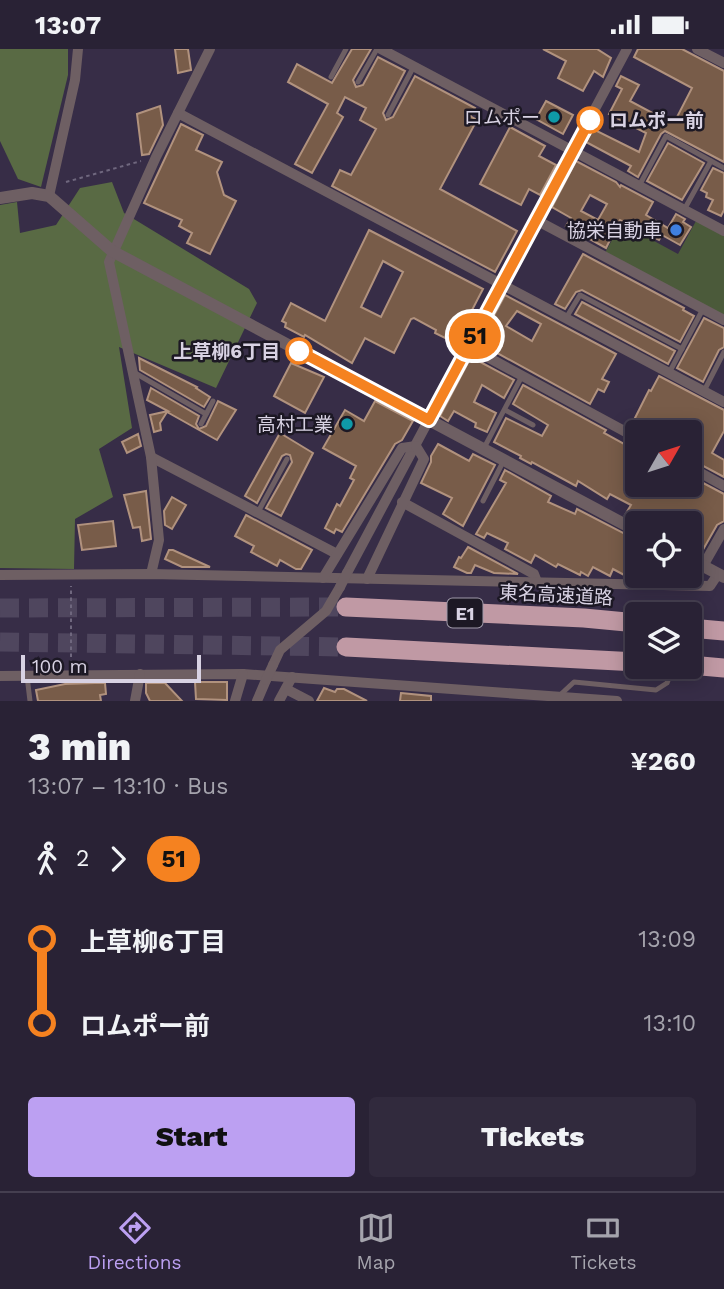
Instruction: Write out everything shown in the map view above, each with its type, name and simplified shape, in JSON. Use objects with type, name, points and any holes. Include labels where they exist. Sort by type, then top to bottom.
[{"type":"highway","name":"東名高速道路","points":[[346,607],[625,620]]},
{"type":"highway","points":[[702,626],[724,631]]},
{"type":"highway","name":"E1","points":[[346,647],[539,656],[625,664]]},
{"type":"highway","points":[[702,669],[724,668]]},
{"type":"street","points":[[50,191],[75,80],[78,49]]},
{"type":"street","points":[[150,574],[159,540],[151,457],[109,262],[156,157],[210,49]]},
{"type":"street","points":[[379,49],[684,210],[723,227]]},
{"type":"street","points":[[257,701],[281,650],[326,611],[340,587],[627,49]]},
{"type":"street","points":[[696,49],[724,64]]},
{"type":"street","points":[[178,113],[724,402]]},
{"type":"street","points":[[0,198],[50,191]]},
{"type":"street","points":[[50,191],[112,251],[625,525]]},
{"type":"street","points":[[536,221],[724,320]]},
{"type":"street","points":[[469,347],[625,432]]},
{"type":"street","points":[[367,579],[424,459],[416,446]]},
{"type":"street","points":[[323,578],[402,448],[416,446]]},
{"type":"street","points":[[151,457],[337,554]]},
{"type":"street","points":[[702,474],[724,486]]},
{"type":"street","points":[[402,502],[534,574],[537,582]]},
{"type":"street","points":[[0,575],[150,574],[710,586],[721,575],[703,566],[724,529]]},
{"type":"street","points":[[135,701],[140,674]]},
{"type":"street","points":[[1,675],[243,674],[613,701]]},
{"type":"street","points":[[235,701],[243,674]]},
{"type":"street","points":[[279,701],[292,677]]},
{"type":"street","points":[[286,689],[309,701]]},
{"type":"lane","points":[[331,77],[346,49]]},
{"type":"lane","points":[[358,82],[379,49]]},
{"type":"lane","points":[[388,115],[414,66]]},
{"type":"lane","points":[[639,186],[666,136],[724,167]]},
{"type":"lane","points":[[684,210],[711,161]]},
{"type":"lane","points":[[566,318],[580,295],[682,349]]},
{"type":"lane","points":[[670,373],[703,309]]},
{"type":"lane","points":[[704,391],[724,352]]},
{"type":"lane","points":[[133,372],[206,414]]},
{"type":"lane","points":[[484,449],[522,376]]},
{"type":"lane","points":[[201,424],[213,401]]},
{"type":"lane","points":[[505,409],[533,425]]},
{"type":"lane","points":[[257,513],[287,459]]},
{"type":"lane","points":[[483,501],[504,460]]},
{"type":"lane","points":[[27,674],[30,701]]},
{"type":"lane","points":[[558,697],[574,682],[656,690],[673,679]]},
{"type":"path","points":[[50,191],[156,157]]},
{"type":"path","points":[[71,582],[71,664]]},
{"type":"green space","points":[[0,49],[68,49],[68,75],[41,187],[18,179],[0,141]]},
{"type":"green space","points":[[112,182],[124,213],[249,289],[257,303],[216,388],[119,347],[132,428],[99,449],[113,497],[75,519],[74,569],[0,568],[0,205],[17,202],[20,233],[56,225],[80,188]]},
{"type":"green space","points":[[696,221],[724,236],[724,315],[605,253],[621,223],[678,254]]},
{"type":"building","points":[[175,49],[188,49],[191,70],[178,73]]},
{"type":"building","points":[[352,49],[371,49],[353,80],[356,87],[363,85],[378,57],[405,71],[383,113],[386,120],[393,117],[415,76],[475,108],[470,116],[477,120],[440,189],[517,231],[495,272],[332,186],[340,170],[351,175],[376,129],[360,120],[366,108],[345,97],[337,113],[343,117],[312,173],[295,164],[328,104],[288,82],[297,64],[332,83]]},
{"type":"building","points":[[543,49],[597,49],[611,58],[603,77],[594,71],[583,91],[558,78],[566,61]]},
{"type":"building","points":[[638,49],[682,49],[724,71],[724,162],[665,131],[638,177],[628,171],[631,166],[586,142],[593,129],[639,152],[646,133],[609,114],[622,89],[616,86],[621,76],[639,85],[630,101],[658,116],[659,114],[675,121],[692,88],[634,57]]},
{"type":"building","name":"ロムポー","points":[[546,101],[573,115],[563,134],[536,119]]},
{"type":"building","points":[[160,106],[163,125],[149,154],[142,155],[137,114]]},
{"type":"building","points":[[181,124],[203,135],[196,150],[222,162],[217,172],[224,195],[236,201],[210,254],[187,243],[192,233],[179,226],[182,220],[144,203]]},
{"type":"building","points":[[510,127],[545,146],[539,156],[556,165],[540,195],[529,189],[521,205],[480,184]]},
{"type":"building","points":[[668,143],[704,163],[682,200],[647,181]]},
{"type":"building","points":[[576,161],[616,182],[620,187],[621,185],[653,202],[646,215],[668,228],[676,214],[685,219],[683,222],[691,227],[680,245],[662,235],[659,240],[620,220],[606,248],[566,226],[571,218],[552,207]],"holes":[[[590,195],[607,204],[598,220],[581,211]]]},
{"type":"building","points":[[713,168],[724,173],[724,210],[721,216],[708,210],[713,200],[706,197],[707,193],[701,190]]},
{"type":"building","points":[[369,230],[483,289],[456,341],[435,333],[436,330],[414,318],[411,319],[394,353],[365,338],[352,363],[305,335],[304,337],[285,327],[286,323],[282,321],[291,303],[325,321]],"holes":[[[383,261],[403,272],[381,317],[361,307]]]},
{"type":"building","points":[[583,254],[684,308],[683,310],[694,316],[680,342],[582,290],[576,292],[565,309],[555,304]]},
{"type":"building","points":[[505,295],[616,354],[602,379],[609,382],[604,392],[598,389],[590,404],[479,343]],"holes":[[[517,311],[541,324],[532,341],[506,326]]]},
{"type":"building","points":[[582,302],[675,351],[668,364],[575,314]]},
{"type":"building","points":[[704,318],[724,328],[724,347],[719,350],[703,382],[677,368]]},
{"type":"building","points":[[471,357],[514,380],[504,398],[482,385],[474,402],[496,413],[487,432],[475,427],[476,423],[454,411],[448,421],[440,416]]},
{"type":"building","points":[[139,358],[197,387],[210,397],[204,407],[140,370]]},
{"type":"building","points":[[291,363],[324,377],[305,413],[274,396]]},
{"type":"building","points":[[659,376],[724,410],[724,431],[712,453],[724,460],[724,477],[702,465],[702,420],[634,420],[649,390],[651,391]]},
{"type":"building","points":[[523,385],[625,442],[625,497],[702,497],[702,482],[724,494],[724,521],[717,525],[702,551],[702,511],[627,511],[631,505],[610,494],[607,499],[578,481],[576,486],[520,458],[521,456],[494,442],[506,418],[542,436],[548,425],[513,404]]},
{"type":"building","points":[[151,388],[199,416],[196,424],[199,429],[206,426],[218,401],[236,410],[217,440],[167,412],[160,423],[161,430],[154,432],[150,415],[168,411],[147,400]]},
{"type":"building","points":[[375,401],[413,421],[402,440],[395,444],[342,532],[336,529],[334,533],[325,528],[337,504],[340,506],[354,480],[350,478],[356,466],[323,448],[345,410],[364,421]]},
{"type":"building","points":[[280,433],[313,453],[281,516],[266,508],[292,462],[290,455],[282,456],[257,503],[245,496]]},
{"type":"building","points":[[138,434],[141,446],[127,453],[122,442]]},
{"type":"building","points":[[438,444],[469,461],[473,454],[495,465],[463,526],[443,514],[452,498],[421,483]]},
{"type":"building","points":[[505,470],[551,496],[548,502],[575,514],[577,509],[625,534],[625,575],[613,569],[610,576],[593,567],[588,576],[581,572],[580,575],[558,564],[556,567],[535,555],[531,563],[505,549],[508,543],[487,533],[484,538],[476,534],[506,483],[500,480]]},
{"type":"building","points":[[146,491],[151,539],[142,541],[140,527],[133,528],[124,495]]},
{"type":"building","points":[[172,497],[186,505],[172,529],[165,525],[164,511]]},
{"type":"building","points":[[246,515],[312,550],[301,569],[280,560],[277,566],[251,552],[254,546],[235,536]]},
{"type":"building","points":[[113,521],[116,546],[82,550],[78,525]]},
{"type":"building","points":[[468,547],[518,574],[494,573],[475,565],[471,573],[467,573],[454,567]]},
{"type":"building","points":[[169,550],[210,567],[182,567],[165,559]]},
{"type":"building","points":[[195,682],[227,682],[227,700],[196,699]]},
{"type":"building","points":[[105,683],[106,694],[100,695],[101,701],[38,701],[36,690],[65,684]]},
{"type":"building","points":[[146,683],[165,683],[182,701],[150,701],[146,693]]},
{"type":"building","points":[[324,688],[335,692],[337,689],[344,689],[367,701],[317,701]]},
{"type":"building","points":[[401,693],[431,696],[431,701],[400,701]]},
{"type":"tunnel","points":[[0,608],[346,607]]},
{"type":"tunnel","points":[[0,642],[346,647]]},
{"type":"bus line","name":"51","points":[[299,351],[429,420],[590,120]]},
{"type":"place","name":"ロムポー","points":[[554,117]]},
{"type":"place","name":"ロムポー前","points":[[590,120]]},
{"type":"place","name":"協栄自動車","points":[[676,230]]},
{"type":"place","name":"上草柳6丁目","points":[[299,351]]},
{"type":"place","name":"高村工業","points":[[347,424]]}]
